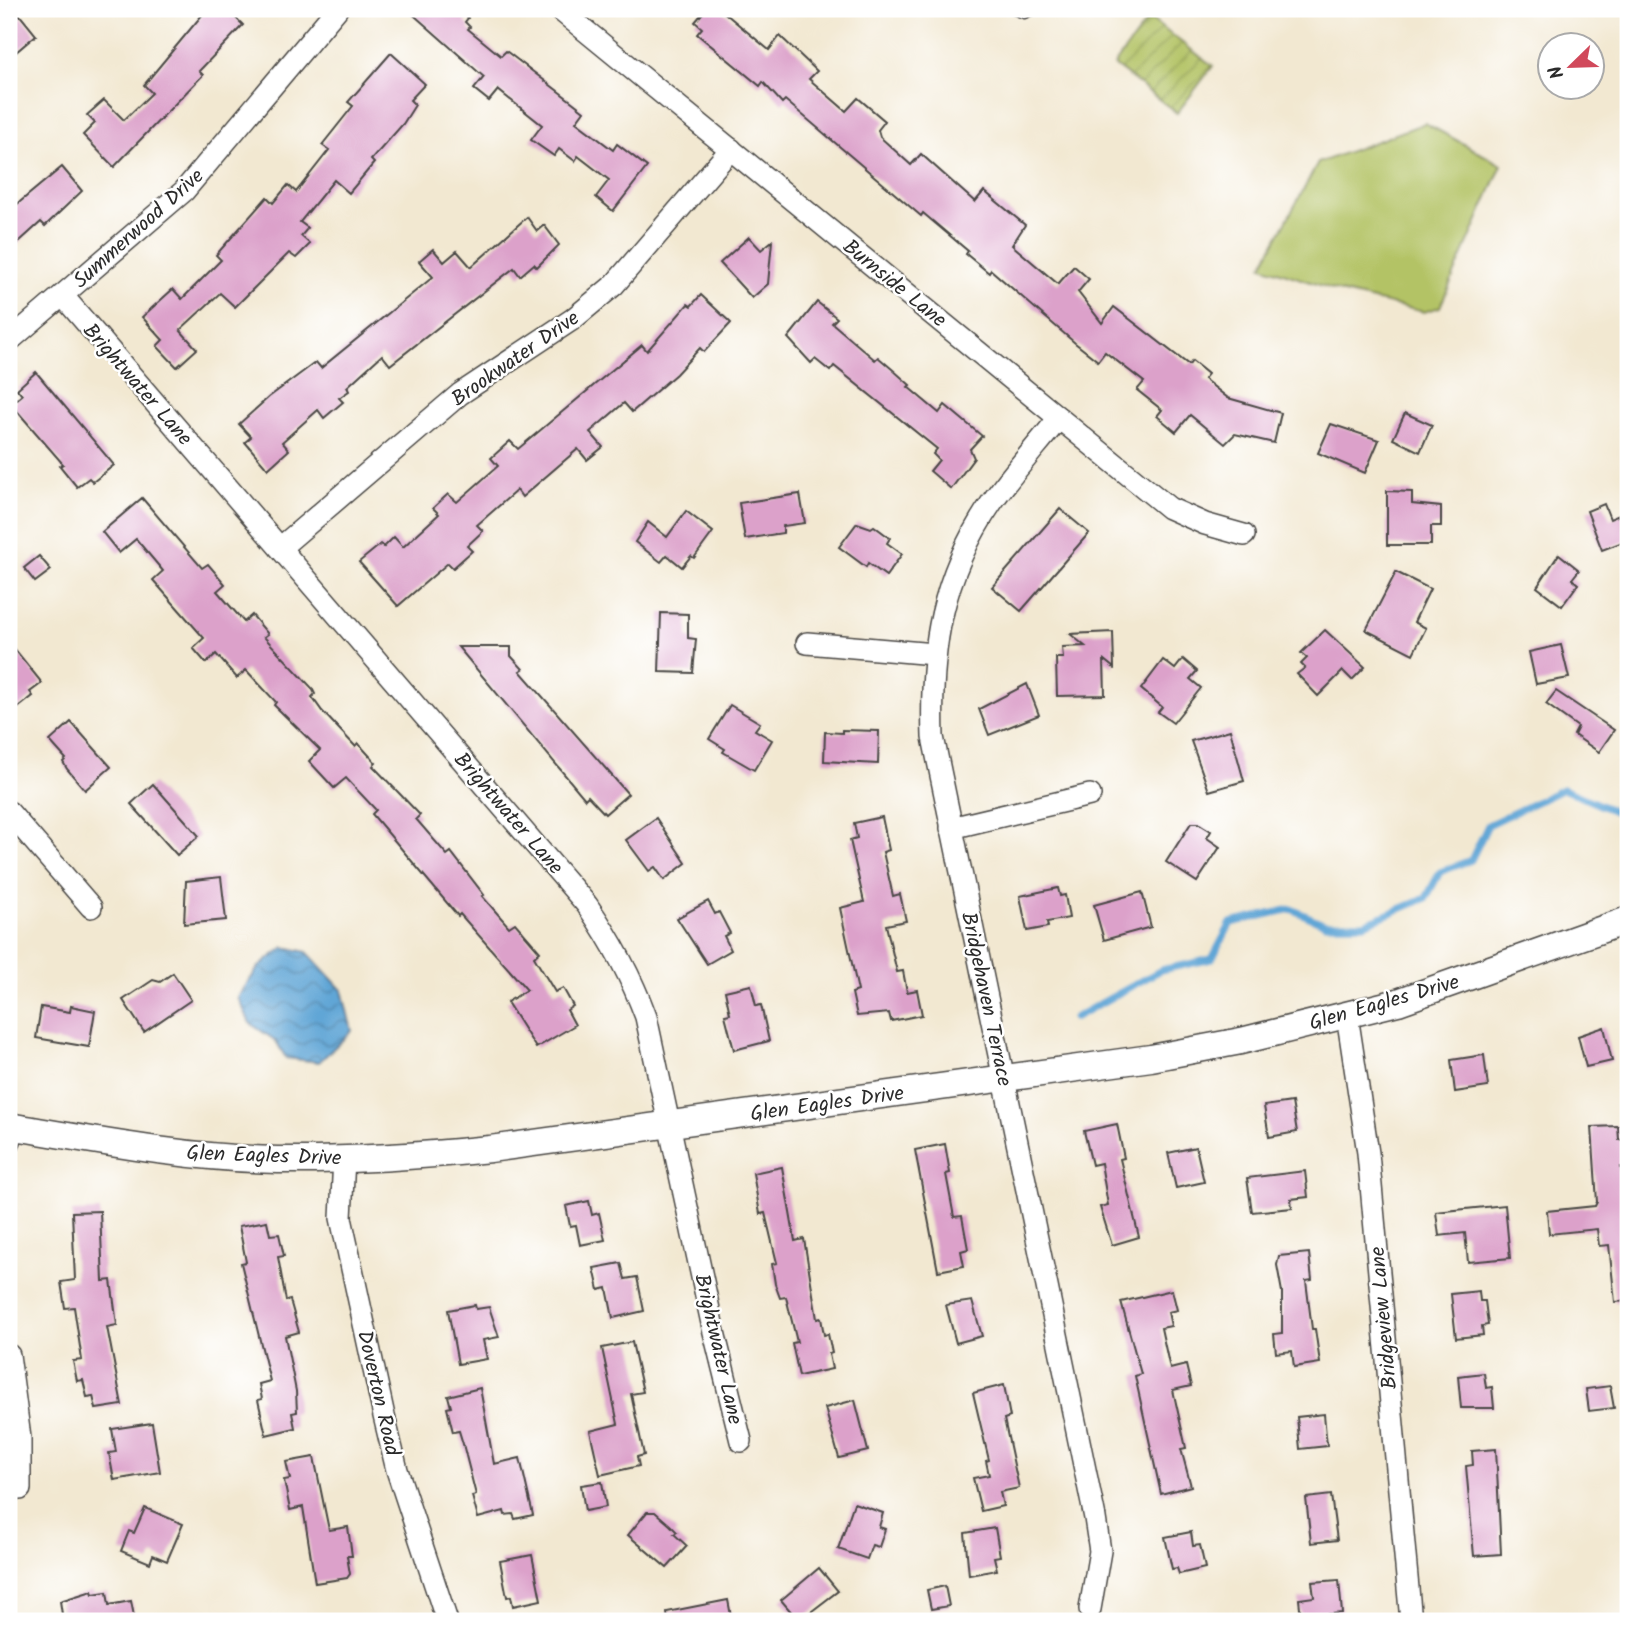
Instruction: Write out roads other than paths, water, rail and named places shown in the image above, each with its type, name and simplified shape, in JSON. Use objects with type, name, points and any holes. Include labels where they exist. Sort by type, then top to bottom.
[{"type":"street","name":"Summerwood Drive","points":[[9,341],[201,173],[337,9]]},
{"type":"street","name":"Burnside Lane","points":[[559,9],[1170,508],[1205,524],[1244,535]]},
{"type":"street","name":"Brookwater Drive","points":[[280,548],[460,394],[573,319],[614,285],[731,149]]},
{"type":"street","name":"Brightwater Lane","points":[[63,296],[587,905],[615,945],[633,980],[646,1017],[713,1328],[741,1441]]},
{"type":"street","name":"Bridgehaven Terrace","points":[[1059,418],[992,502],[960,557],[939,619],[934,654],[933,737],[1095,1518],[1100,1551],[1090,1609]]},
{"type":"street","points":[[807,643],[934,654]]},
{"type":"street","points":[[951,828],[1090,795]]},
{"type":"street","points":[[9,812],[91,907]]},
{"type":"street","name":"Glen Eagles Drive","points":[[10,1133],[195,1155],[278,1160],[418,1156],[490,1149],[1151,1058],[1241,1041],[1348,1016],[1438,989],[1628,920]]},
{"type":"street","name":"Bridgeview Lane","points":[[1348,1016],[1368,1153],[1411,1621]]},
{"type":"street","name":"Doverton Road","points":[[344,1158],[341,1218],[384,1416],[397,1470],[447,1621]]},
{"type":"street","points":[[9,1355],[20,1438],[20,1489]]},
{"type":"lane","points":[[1014,9],[1024,13],[1032,9]]},
{"type":"water","points":[[284,947],[307,952],[342,990],[352,1031],[319,1062],[286,1058],[276,1041],[250,1023],[238,997],[259,967]]},
{"type":"waterway","points":[[1074,1018],[1161,970],[1212,959],[1231,923],[1291,909],[1325,924],[1364,924],[1426,898],[1440,872],[1471,860],[1488,825],[1563,789],[1628,817]]}]
